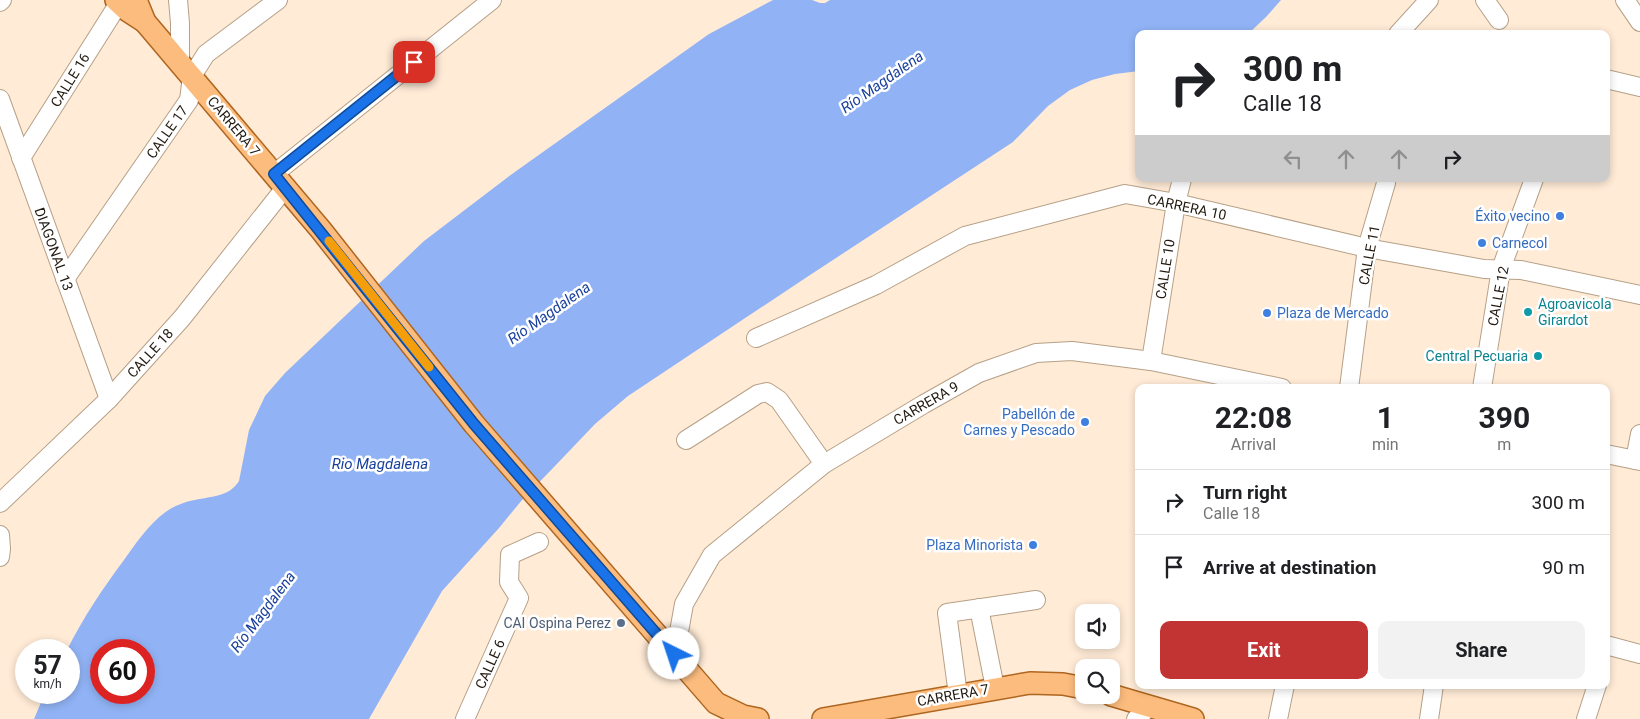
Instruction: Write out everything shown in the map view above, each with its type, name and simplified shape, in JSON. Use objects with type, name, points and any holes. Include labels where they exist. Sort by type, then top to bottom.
[{"type":"main road","name":"CARRERA 7","points":[[124,1],[128,11],[145,22],[321,230],[474,424],[723,711],[758,719]]},
{"type":"main road","name":"CARRERA 7","points":[[823,719],[1030,683],[1075,686]]},
{"type":"main road","points":[[1120,700],[1143,713],[1193,719]]},
{"type":"street","points":[[178,0],[186,69]]},
{"type":"street","name":"CALLE 17","points":[[65,279],[189,100],[186,69],[278,0]]},
{"type":"street","name":"CALLE 18","points":[[0,503],[108,399],[182,318],[279,181],[492,0]]},
{"type":"street","points":[[1402,30],[1429,0]]},
{"type":"street","points":[[1485,0],[1499,20]]},
{"type":"street","points":[[1625,0],[1640,22]]},
{"type":"street","name":"CALLE 16","points":[[21,158],[124,1]]},
{"type":"street","points":[[1610,80],[1640,87]]},
{"type":"street","name":"DIAGONAL 13","points":[[0,99],[108,399]]},
{"type":"street","name":"CALLE 10","points":[[1151,360],[1176,203],[1181,182]]},
{"type":"street","name":"CALLE 12","points":[[1483,384],[1501,269],[1533,182]]},
{"type":"street","name":"CALLE 11","points":[[1350,384],[1367,248],[1386,183]]},
{"type":"street","name":"CARRERA 10","points":[[756,338],[876,285],[965,236],[1125,194],[1176,203],[1367,248],[1484,269],[1521,270],[1640,295]]},
{"type":"street","name":"CARRERA 9","points":[[674,654],[684,604],[712,555],[824,464],[979,373],[1036,353],[1072,351],[1151,360],[1263,384]]},
{"type":"street","points":[[686,440],[758,394],[767,392],[779,400],[824,464]]},
{"type":"street","points":[[1610,455],[1637,460],[1640,434]]},
{"type":"street","points":[[0,536],[0,557]]},
{"type":"street","name":"CALLE 6","points":[[465,719],[519,598],[509,582],[510,555],[539,542]]},
{"type":"street","points":[[958,694],[948,613],[1036,600]]},
{"type":"street","points":[[979,608],[995,688]]},
{"type":"street","points":[[1610,650],[1640,654]]},
{"type":"street","points":[[1278,719],[1284,689]]},
{"type":"street","points":[[1429,719],[1433,689]]},
{"type":"street","points":[[1586,719],[1596,689]]},
{"type":"water","name":"Rio Magdalena","points":[[773,0],[812,0],[825,3],[830,0],[1281,0],[1252,30],[1135,30],[1135,72],[1092,80],[1070,90],[1048,106],[1013,142],[628,396],[595,424],[522,500],[442,591],[369,719],[34,719],[40,704],[80,704],[80,639],[73,639],[101,592],[145,532],[170,509],[189,501],[225,493],[235,486],[239,481],[249,430],[265,396],[285,373],[424,241],[512,174],[709,34]]},
{"type":"slow traffic","points":[[329,241],[429,367]]},
{"type":"place","name":"Éxito vecino","points":[[1560,216]]},
{"type":"place","name":"Carnecol","points":[[1482,243]]},
{"type":"place","name":"Agroavicola Girardot","points":[[1528,312]]},
{"type":"place","name":"Plaza de Mercado","points":[[1267,313]]},
{"type":"place","name":"Central Pecuaria","points":[[1538,356]]},
{"type":"place","name":"Pabellón de Carnes y Pescado","points":[[1085,422]]},
{"type":"place","name":"Plaza Minorista","points":[[1033,545]]},
{"type":"place","name":"CAI Ospina Perez","points":[[621,623]]},
{"type":"route","points":[[414,62],[274,174],[321,230],[474,424],[674,654]]},
{"type":"water label","name":"Río Magdalena","points":[[882,82]]},
{"type":"water label","name":"Río Magdalena","points":[[549,313]]},
{"type":"water label","name":"Río Magdalena","points":[[263,612]]}]
